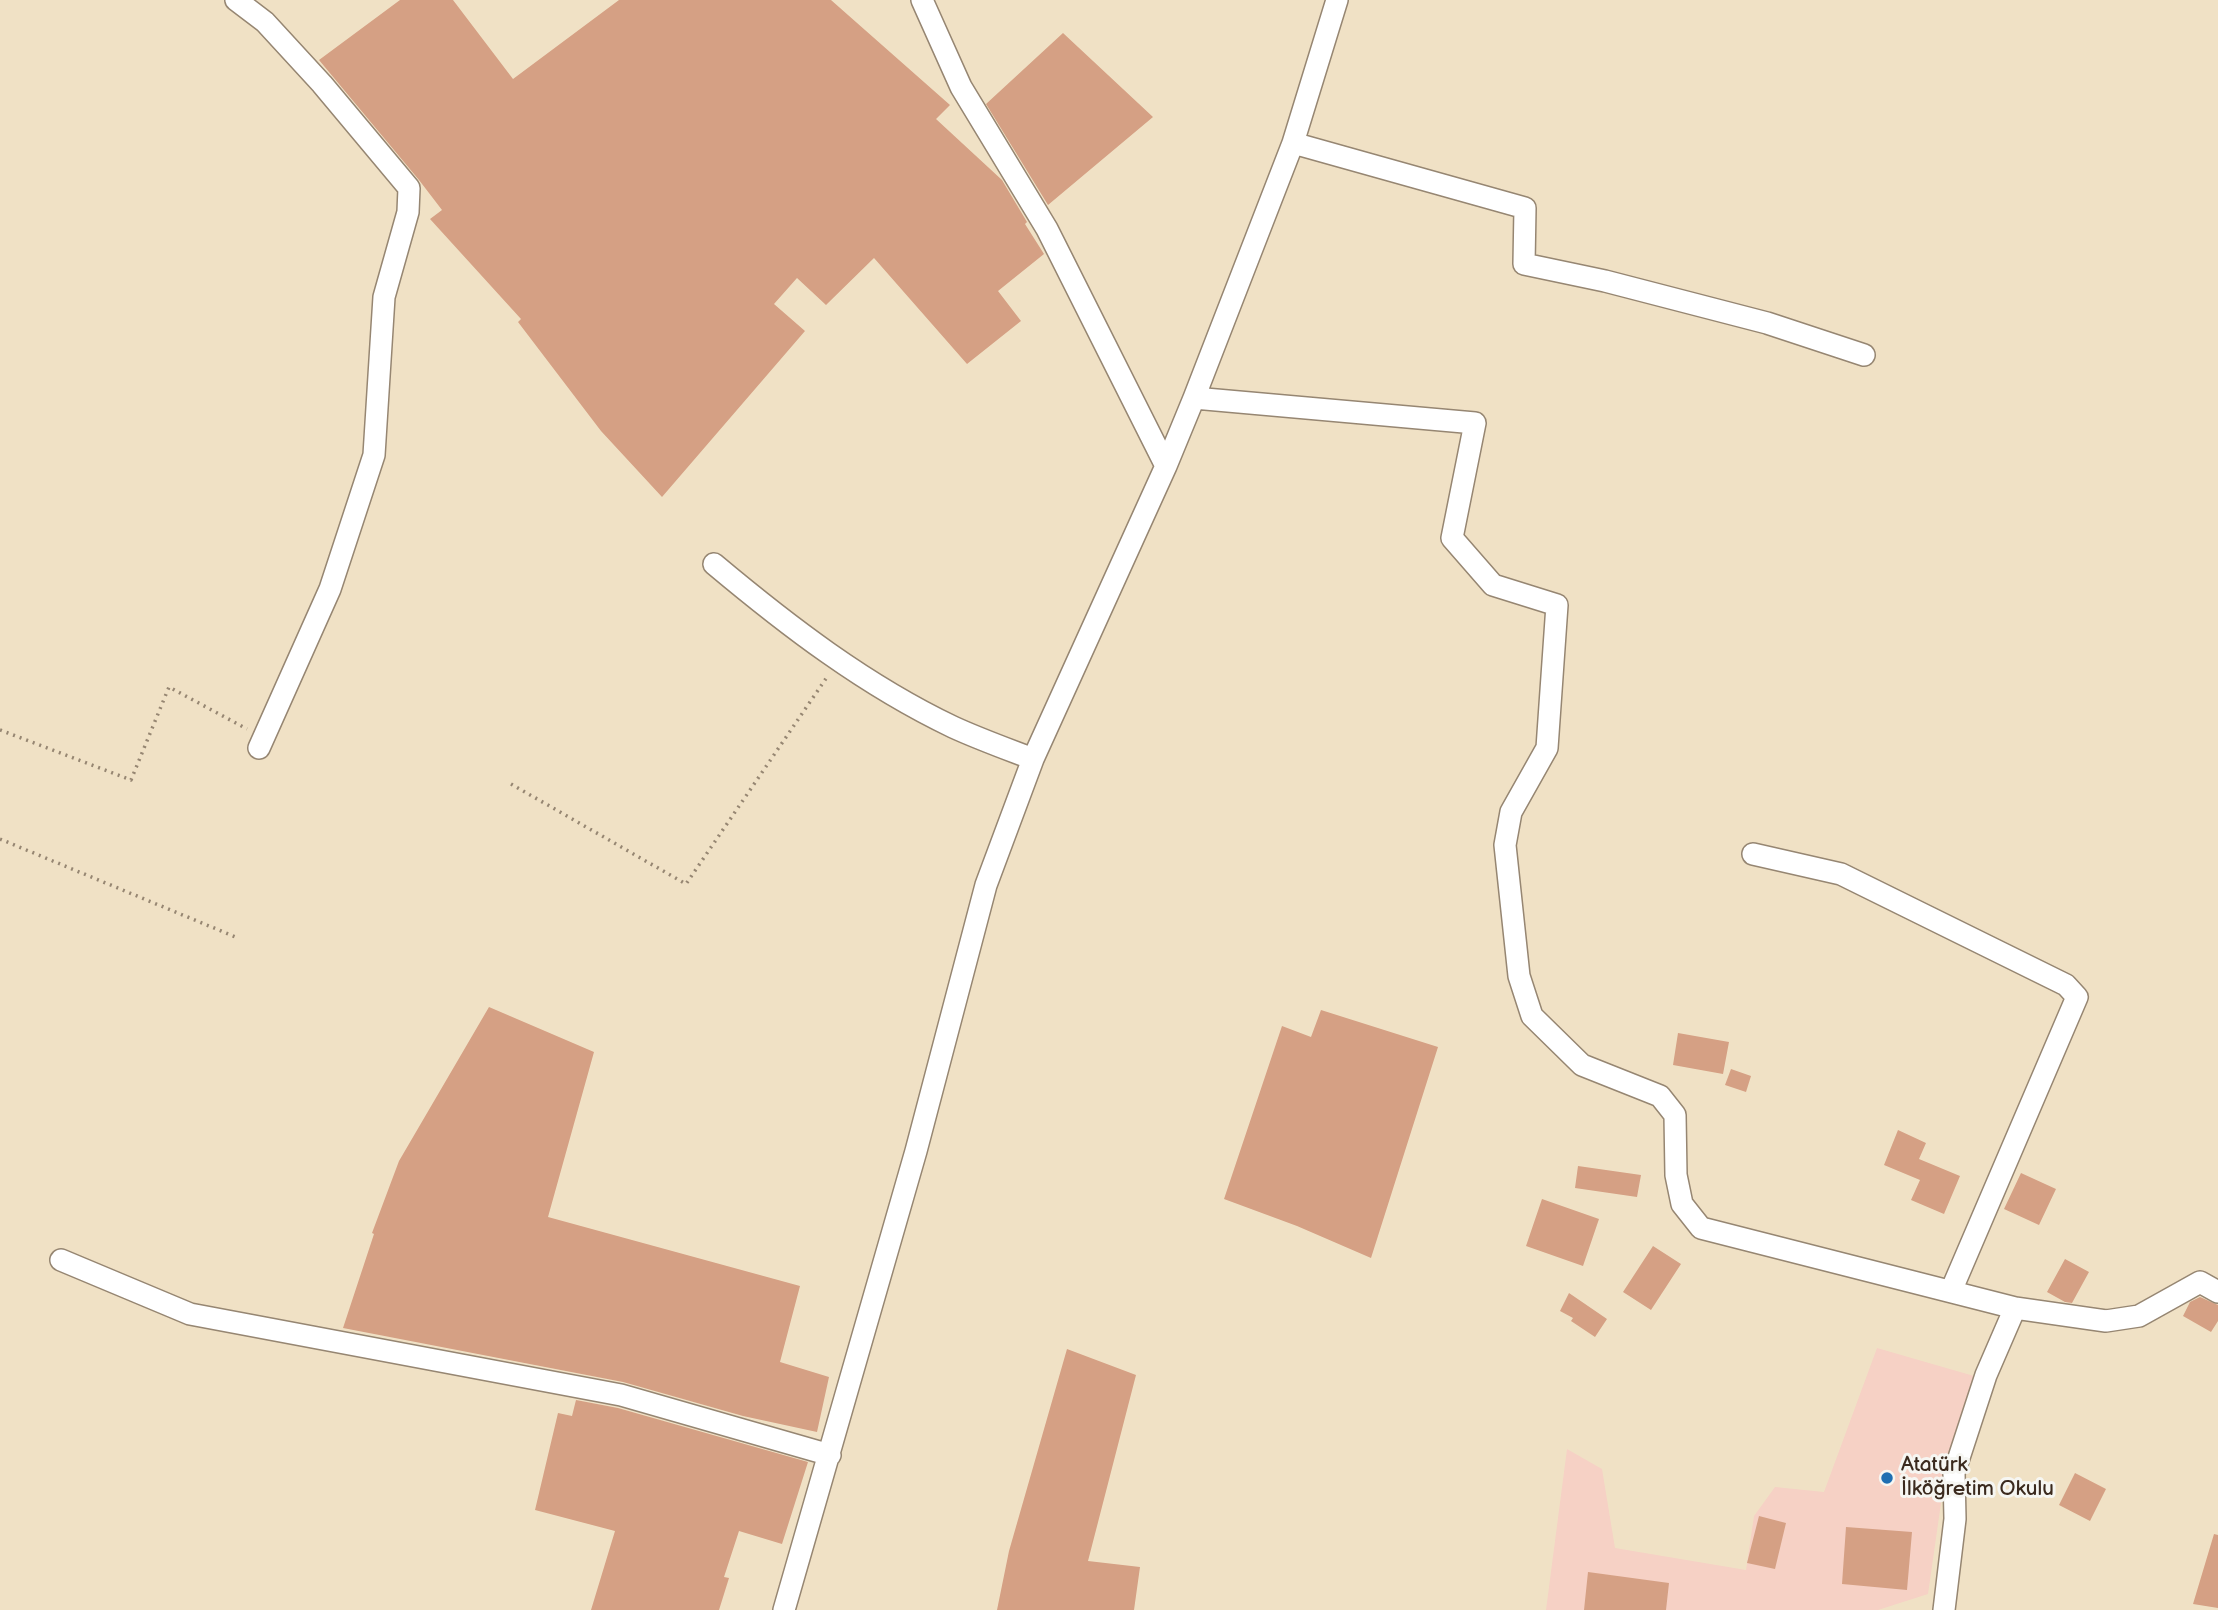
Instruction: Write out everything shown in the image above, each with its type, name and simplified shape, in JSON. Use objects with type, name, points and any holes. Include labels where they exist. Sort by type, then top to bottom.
[{"type":"street","points":[[236,0],[265,22],[314,75],[409,188],[408,212],[384,298],[374,454],[330,589],[262,743]]},
{"type":"street","points":[[922,0],[961,87],[1047,229],[1166,466]]},
{"type":"street","points":[[784,1610],[916,1150],[986,885],[1033,759],[1166,466],[1194,398],[1293,143],[1338,0]]},
{"type":"street","points":[[1293,143],[1525,208],[1524,264],[1605,281],[1767,323],[1864,355]]},
{"type":"street","points":[[1194,398],[1475,423],[1452,538],[1493,585],[1557,605],[1547,748],[1511,811],[1505,845],[1519,976],[1532,1016],[1582,1065],[1660,1096],[1675,1115],[1676,1175],[1682,1203],[1701,1228],[2015,1308],[2106,1321],[2139,1316],[2200,1282],[2218,1292]]},
{"type":"street","points":[[714,564],[776,617],[884,690],[954,727],[1033,759]]},
{"type":"street","points":[[1754,854],[1841,874],[2066,985],[2077,997],[1951,1291]]},
{"type":"street","points":[[61,1260],[190,1314],[621,1395],[830,1455]]},
{"type":"street","points":[[1953,1610],[1943,1610],[1955,1519],[1954,1473],[1986,1375],[2015,1308]]},
{"type":"path","points":[[511,784],[686,884],[838,660]]},
{"type":"path","points":[[0,730],[131,780],[169,687],[262,743]]},
{"type":"path","points":[[0,839],[238,938]]},
{"type":"shaded area","name":"Atatürk İlköğretim Okulu","points":[[1877,1348],[1974,1376],[1947,1461],[1928,1594],[1878,1610],[1546,1610],[1567,1449],[1602,1469],[1615,1548],[1746,1570],[1754,1516],[1775,1487],[1824,1492]]},
{"type":"building","points":[[400,0],[453,0],[513,79],[619,0],[831,0],[950,105],[936,119],[1002,180],[1027,222],[1025,224],[1044,254],[998,291],[1021,321],[967,364],[874,258],[826,305],[797,278],[774,304],[805,331],[662,497],[601,431],[518,322],[521,319],[430,219],[442,210],[319,60]]},
{"type":"building","points":[[1063,33],[1153,117],[1048,205],[986,104]]},
{"type":"building","points":[[489,1007],[594,1052],[548,1217],[800,1286],[780,1362],[829,1377],[817,1432],[743,1416],[623,1382],[343,1328],[374,1234],[372,1233],[399,1161]]},
{"type":"building","points":[[1321,1010],[1438,1047],[1371,1258],[1297,1226],[1224,1199],[1282,1026],[1311,1037]]},
{"type":"building","points":[[1678,1033],[1729,1042],[1723,1074],[1673,1065]]},
{"type":"building","points":[[1731,1069],[1751,1076],[1746,1092],[1725,1085]]},
{"type":"building","points":[[1898,1130],[1926,1143],[1919,1159],[1960,1176],[1944,1214],[1911,1200],[1920,1180],[1884,1165]]},
{"type":"building","points":[[1578,1166],[1641,1175],[1637,1197],[1575,1188]]},
{"type":"building","points":[[2021,1173],[2056,1189],[2039,1225],[2004,1209]]},
{"type":"building","points":[[1542,1199],[1599,1219],[1583,1266],[1526,1246]]},
{"type":"building","points":[[1653,1246],[1681,1264],[1651,1310],[1623,1292]]},
{"type":"building","points":[[2065,1259],[2089,1272],[2072,1303],[2047,1292]]},
{"type":"building","points":[[1569,1293],[1607,1319],[1595,1337],[1571,1321],[1573,1318],[1560,1311]]},
{"type":"building","points":[[2200,1297],[2218,1305],[2218,1321],[2211,1332],[2183,1316],[2190,1302]]},
{"type":"building","points":[[1067,1349],[1136,1375],[1088,1561],[1140,1567],[1134,1610],[997,1610],[1009,1551]]},
{"type":"building","points":[[576,1400],[618,1408],[808,1462],[782,1544],[739,1531],[724,1577],[729,1578],[719,1610],[591,1610],[615,1531],[535,1510],[558,1413],[572,1416]]},
{"type":"building","points":[[2075,1473],[2106,1489],[2090,1521],[2059,1505]]},
{"type":"building","points":[[1759,1516],[1786,1523],[1775,1569],[1747,1563]]},
{"type":"building","points":[[1846,1527],[1912,1532],[1907,1590],[1842,1584]]},
{"type":"building","points":[[2214,1534],[2218,1535],[2218,1608],[2193,1604]]},
{"type":"building","points":[[1588,1572],[1669,1583],[1666,1610],[1584,1610]]},
{"type":"place","name":"Atatürk İlköğretim Okulu","points":[[1887,1478]]}]
